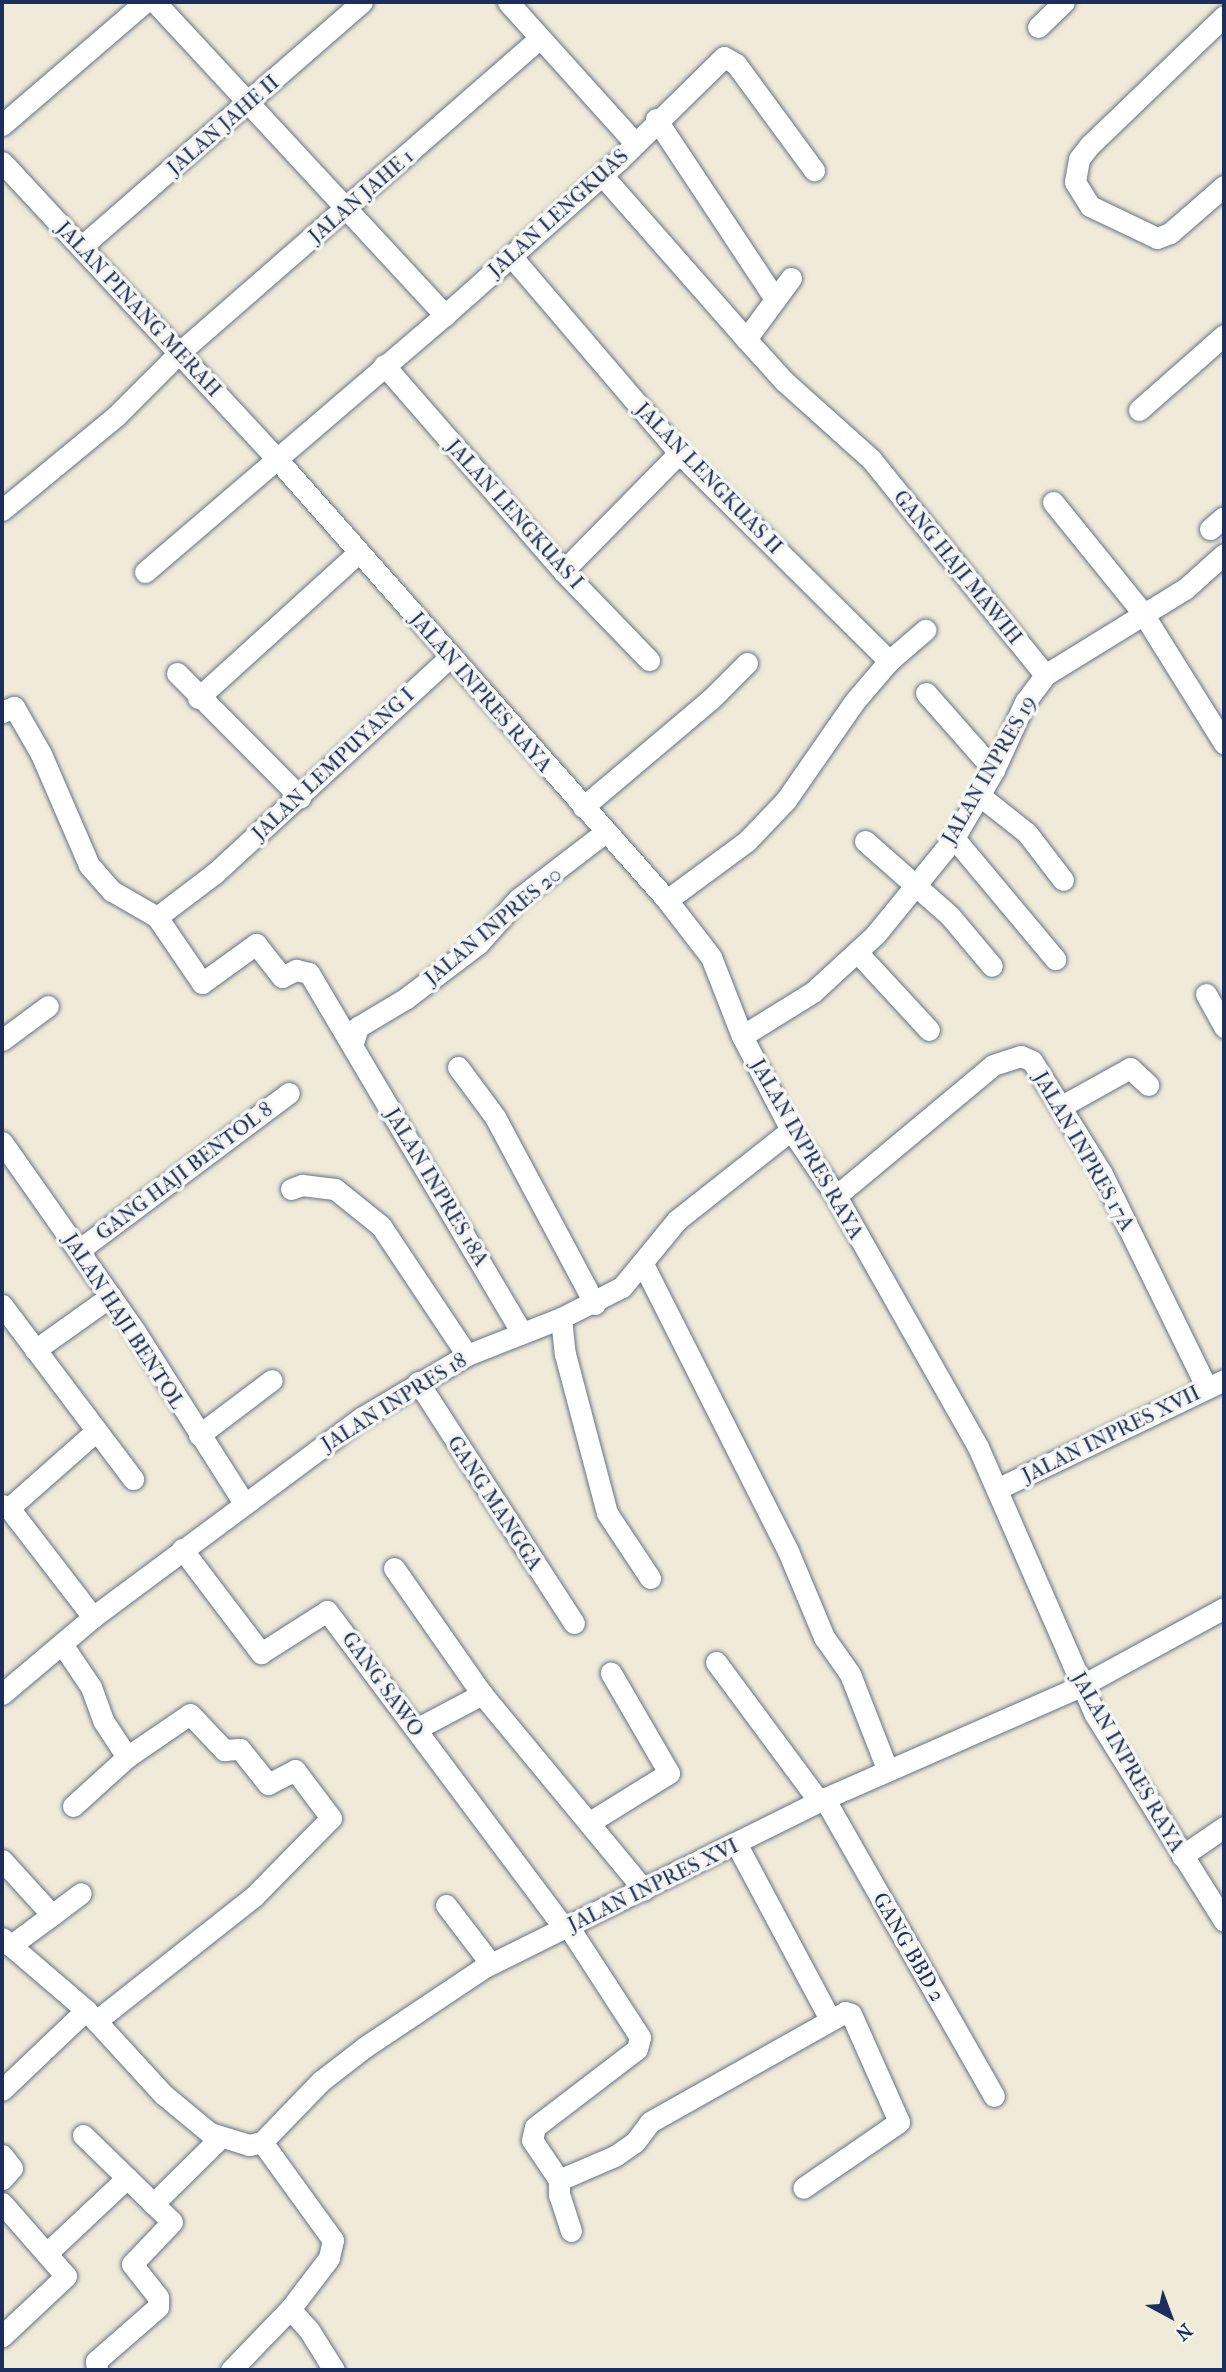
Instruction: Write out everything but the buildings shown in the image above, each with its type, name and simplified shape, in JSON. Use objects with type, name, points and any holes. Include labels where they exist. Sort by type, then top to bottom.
[{"type":"street","points":[[2,125],[145,2]]},
{"type":"street","points":[[155,2],[251,102],[445,315]]},
{"type":"street","name":"JALAN JAHE II","points":[[81,247],[251,102],[362,2]]},
{"type":"street","points":[[508,2],[634,142]]},
{"type":"street","points":[[1038,27],[1064,2]]},
{"type":"street","points":[[1224,16],[1089,146],[1079,159],[1075,182],[1090,206],[1157,238],[1170,233],[1224,187]]},
{"type":"street","name":"JALAN JAHE 1","points":[[2,510],[116,416],[180,352],[347,209],[539,38]]},
{"type":"street","name":"JALAN LENGKUAS","points":[[145,572],[276,457],[445,315],[602,176],[656,119],[724,57],[730,59],[814,170]]},
{"type":"street","points":[[656,119],[775,299]]},
{"type":"street","name":"JALAN PINANG MERAH","points":[[2,162],[276,457]]},
{"type":"street","name":"GANG HAJI MAWIH","points":[[602,176],[784,382],[872,459],[1045,675]]},
{"type":"street","name":"JALAN LENGKUAS II","points":[[511,256],[680,453],[889,661]]},
{"type":"street","points":[[746,340],[791,278]]},
{"type":"street","points":[[1139,410],[1224,335]]},
{"type":"street","name":"JALAN LENGKUAS I","points":[[384,365],[563,571],[649,660]]},
{"type":"street","points":[[563,571],[680,453]]},
{"type":"street","name":"JALAN INPRES RAYA","points":[[276,457],[357,554],[451,656],[604,833],[667,900],[716,965],[742,1036],[792,1130],[836,1196],[997,1489],[1081,1686],[1224,1921]]},
{"type":"street","points":[[1053,502],[1142,612],[1224,743]]},
{"type":"street","points":[[198,698],[357,554]]},
{"type":"street","name":"JALAN INPRES 19","points":[[742,1036],[813,992],[857,952],[914,887],[954,838],[994,770],[1025,702],[1045,675],[1142,612],[1185,589],[1224,554]]},
{"type":"street","points":[[667,900],[747,841],[786,800],[824,739],[889,661],[925,630]]},
{"type":"street","name":"JALAN LEMPUYANG I","points":[[157,917],[215,873],[451,656]]},
{"type":"street","points":[[583,807],[711,699],[747,663]]},
{"type":"street","points":[[177,673],[198,698],[300,797]]},
{"type":"street","points":[[926,693],[994,770]]},
{"type":"street","points":[[2,712],[14,708],[41,754],[89,865],[112,891],[157,917]]},
{"type":"street","points":[[979,795],[1027,833],[1063,880]]},
{"type":"street","name":"JALAN INPRES 20","points":[[354,1043],[358,1027],[405,999],[478,944],[518,899],[604,833]]},
{"type":"street","points":[[954,838],[1055,959]]},
{"type":"street","points":[[865,841],[950,916],[992,965]]},
{"type":"street","name":"JALAN INPRES 18A","points":[[157,917],[202,983],[256,944],[282,977],[296,970],[309,973],[354,1043],[521,1332]]},
{"type":"street","points":[[857,952],[929,1030]]},
{"type":"street","points":[[1206,994],[1224,1027]]},
{"type":"street","points":[[2,1040],[48,1006]]},
{"type":"street","name":"JALAN INPRES 17A","points":[[836,1196],[993,1065],[1021,1056],[1032,1061],[1102,1174],[1215,1384]]},
{"type":"street","points":[[458,1067],[495,1117],[595,1304]]},
{"type":"street","points":[[1060,1107],[1130,1068],[1149,1085]]},
{"type":"street","name":"GANG HAJI BENTOL 8","points":[[79,1250],[289,1093]]},
{"type":"street","name":"JALAN INPRES 18","points":[[2,1694],[93,1617],[243,1503],[418,1382],[467,1355],[595,1304],[622,1287],[644,1266],[677,1220],[792,1130]]},
{"type":"street","name":"JALAN HAJI BENTOL","points":[[2,1142],[111,1296],[243,1503]]},
{"type":"street","points":[[291,1189],[321,1185],[355,1201],[381,1226],[467,1355]]},
{"type":"street","points":[[644,1266],[788,1551],[824,1637],[850,1674],[887,1769]]},
{"type":"street","points":[[35,1350],[111,1296]]},
{"type":"street","points":[[2,1305],[94,1432],[133,1479]]},
{"type":"street","points":[[561,1318],[565,1354],[607,1513],[650,1578]]},
{"type":"street","points":[[199,1435],[272,1380]]},
{"type":"street","name":"GANG MANGGA","points":[[418,1382],[574,1623]]},
{"type":"street","name":"JALAN INPRES XVII","points":[[997,1489],[1215,1384]]},
{"type":"street","points":[[93,1617],[6,1507],[94,1432]]},
{"type":"street","name":"GANG SAWO","points":[[182,1549],[261,1653],[327,1611],[566,1927],[640,2037],[639,2044],[539,2123],[532,2140],[559,2180]]},
{"type":"street","points":[[394,1568],[482,1694],[644,1890]]},
{"type":"street","name":"JALAN INPRES XVI","points":[[262,2142],[321,2081],[365,2047],[491,1964],[887,1769],[1081,1686],[1224,1608]]},
{"type":"street","points":[[62,1644],[91,1687],[104,1722],[127,1757]]},
{"type":"street","name":"GANG BBD 2","points":[[716,1662],[822,1800],[994,2096]]},
{"type":"street","points":[[590,1822],[669,1773],[611,1673]]},
{"type":"street","points":[[416,1729],[482,1694]]},
{"type":"street","points":[[2,2090],[91,2016],[253,1897],[331,1818],[295,1770],[268,1784],[240,1749],[224,1750],[190,1714],[127,1757],[73,1806]]},
{"type":"street","points":[[1182,1856],[1224,1827]]},
{"type":"street","points":[[737,1845],[830,2019]]},
{"type":"street","points":[[2,1860],[52,1915]]},
{"type":"street","points":[[81,1894],[6,1942],[91,2016],[164,2095],[219,2139],[249,2145],[262,2142],[333,2240],[328,2258],[288,2311],[231,2370]]},
{"type":"street","points":[[446,1905],[491,1964]]},
{"type":"street","points":[[571,2231],[559,2195],[559,2180],[615,2156],[635,2142],[650,2122],[830,2019],[851,2014],[899,2122],[803,2188]]},
{"type":"street","points":[[83,2135],[173,2222],[132,2264],[158,2297],[158,2307],[96,2361],[96,2370]]},
{"type":"street","points":[[153,2204],[219,2139]]},
{"type":"street","points":[[2,2155],[12,2168],[2,2179]]},
{"type":"street","points":[[47,2253],[127,2178]]},
{"type":"street","points":[[2,2203],[66,2276],[2,2336]]},
{"type":"street","points":[[288,2311],[309,2330],[334,2370]]}]
